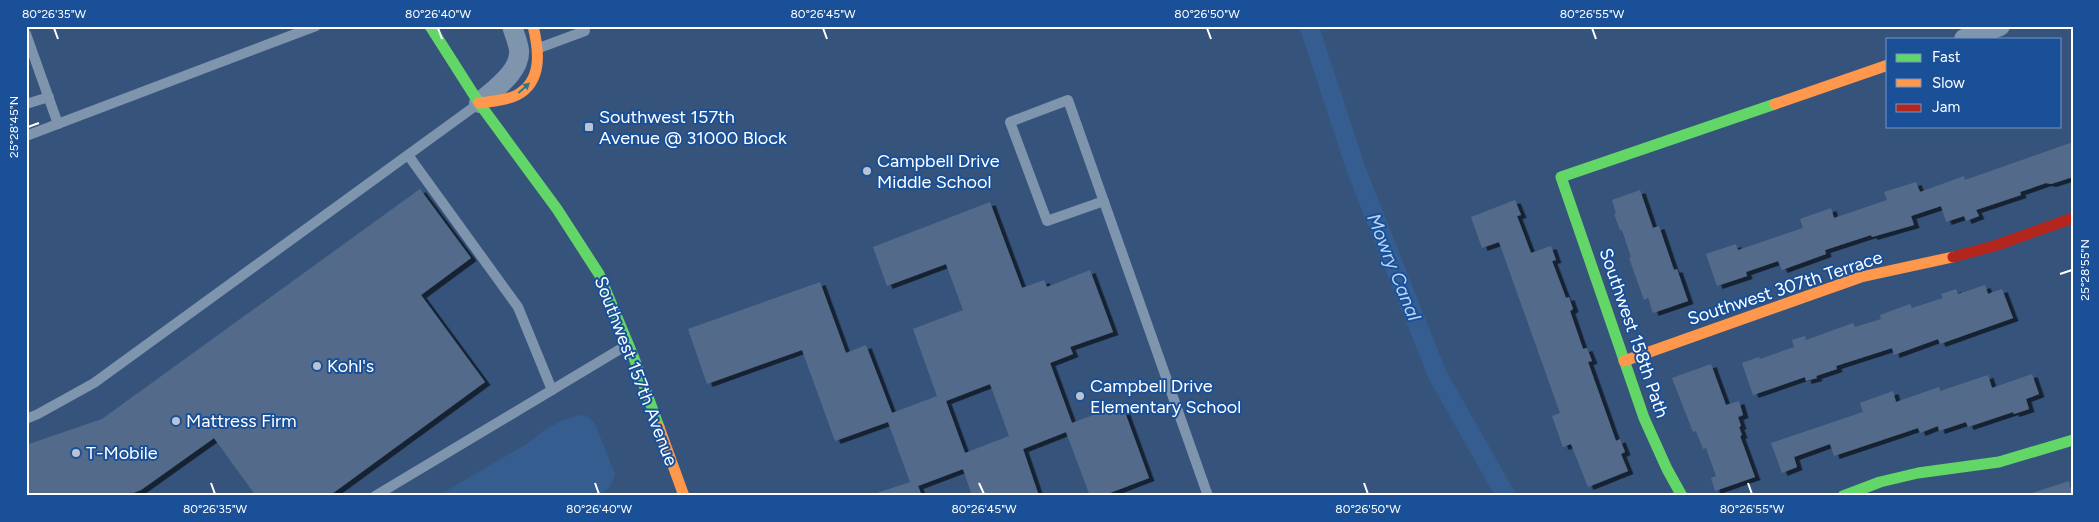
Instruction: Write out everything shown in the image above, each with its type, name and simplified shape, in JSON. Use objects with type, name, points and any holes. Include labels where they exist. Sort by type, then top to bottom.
[{"type":"street","name":"Southwest 157th Avenue","points":[[430,26],[479,103],[557,209],[599,274],[628,344],[684,496]]},
{"type":"street","points":[[479,103],[511,73],[518,60],[519,50],[512,26]]},
{"type":"street","points":[[479,103],[516,96],[527,87],[534,77],[539,62],[539,48],[533,26]]},
{"type":"street","points":[[1967,38],[2000,26]]},
{"type":"street","name":"Southwest 158th Path","points":[[1682,496],[1667,469],[1644,418],[1561,177],[1886,66]]},
{"type":"street","name":"Southwest 307th Terrace","points":[[1624,361],[1861,277],[1929,263],[1994,246],[2073,218]]},
{"type":"street","points":[[1843,496],[1880,482],[1918,473],[1999,462],[2073,440]]},
{"type":"lane","points":[[26,136],[316,26]]},
{"type":"lane","points":[[539,48],[585,32]]},
{"type":"lane","points":[[26,34],[58,124]]},
{"type":"lane","points":[[26,104],[49,97]]},
{"type":"lane","points":[[1104,201],[1047,221],[1010,122],[1068,100],[1104,201],[1208,496]]},
{"type":"lane","points":[[26,419],[94,383],[479,103]]},
{"type":"lane","points":[[408,155],[518,307],[552,390]]},
{"type":"lane","points":[[375,496],[628,344]]},
{"type":"water","points":[[583,415],[589,417],[595,424],[615,474],[611,486],[598,496],[437,496],[530,442],[554,425],[569,418]]},
{"type":"building","points":[[2073,142],[2073,177],[2051,184],[2046,183],[2020,192],[2021,195],[1976,210],[1979,216],[1966,221],[1964,216],[1946,222],[1941,206],[1911,216],[1914,225],[1872,237],[1871,235],[1825,250],[1826,254],[1782,270],[1778,261],[1746,272],[1747,276],[1717,286],[1706,254],[1736,244],[1738,250],[1803,228],[1800,219],[1831,208],[1834,218],[1887,200],[1884,192],[1916,182],[1920,192],[1964,176],[1965,180]]},
{"type":"building","points":[[420,189],[471,258],[421,295],[485,382],[329,496],[256,496],[214,438],[141,490],[125,496],[26,496],[26,445],[102,419]]},
{"type":"building","points":[[1640,190],[1653,228],[1659,226],[1674,270],[1677,269],[1688,301],[1653,313],[1648,298],[1644,300],[1629,258],[1631,257],[1622,230],[1620,230],[1614,214],[1616,213],[1612,200]]},
{"type":"building","points":[[1515,200],[1521,215],[1517,216],[1531,253],[1551,246],[1556,260],[1552,261],[1566,298],[1569,297],[1573,309],[1570,311],[1583,349],[1587,348],[1592,361],[1588,362],[1616,441],[1620,439],[1625,452],[1621,454],[1628,471],[1588,487],[1571,444],[1563,447],[1552,416],[1560,413],[1499,242],[1482,248],[1471,217]]},
{"type":"building","points":[[990,202],[1022,288],[1044,280],[1047,287],[1090,270],[1113,332],[1070,347],[1073,354],[1050,363],[1072,423],[1122,404],[1149,478],[1102,496],[1090,496],[1066,432],[1023,449],[1039,496],[972,496],[963,469],[918,486],[922,496],[878,496],[877,493],[910,482],[888,422],[835,441],[802,350],[707,384],[688,329],[820,282],[846,353],[866,345],[892,413],[937,396],[913,329],[963,310],[946,264],[887,286],[873,247]],"holes":[[[990,384],[1009,436],[965,453],[946,401]]]},
{"type":"building","points":[[1985,285],[1988,294],[2002,289],[2013,318],[1940,344],[1938,339],[1894,355],[1892,348],[1836,366],[1837,369],[1816,376],[1817,378],[1806,381],[1805,377],[1753,395],[1742,363],[1794,347],[1792,340],[1805,336],[1806,340],[1853,323],[1855,327],[1881,319],[1880,315],[1910,304],[1912,308],[1943,298],[1941,294],[1956,289],[1958,294]]},
{"type":"building","points":[[1711,364],[1726,405],[1739,401],[1743,415],[1738,417],[1742,435],[1740,436],[1755,477],[1715,491],[1711,478],[1716,476],[1706,448],[1703,449],[1696,431],[1693,432],[1672,378]]},
{"type":"building","points":[[2032,374],[2039,394],[2026,399],[2029,409],[2014,414],[2013,412],[1968,427],[1966,422],[1939,431],[1938,426],[1920,433],[1918,428],[1834,456],[1830,444],[1794,457],[1797,467],[1782,473],[1771,443],[1863,412],[1860,403],[1893,391],[1896,402],[1939,387],[1940,391],[1988,375],[1992,388]]},
{"type":"building","points":[[2069,481],[2073,496],[2032,496],[2032,493]]},
{"type":"waterway","name":"Mowry Canal","points":[[1309,26],[1356,169],[1437,374],[1506,496]]},
{"type":"traffic: fast","points":[[430,26],[479,103],[557,209],[599,274],[634,358],[659,427]]},
{"type":"traffic: fast","points":[[1682,496],[1667,469],[1644,418],[1561,177],[1775,104]]},
{"type":"traffic: fast","points":[[1843,496],[1880,482],[1918,473],[1999,462],[2073,440]]},
{"type":"traffic: slow","points":[[479,103],[513,97],[525,89],[531,82],[537,64],[537,45],[533,26]]},
{"type":"traffic: slow","points":[[1775,104],[1886,66]]},
{"type":"traffic: slow","points":[[1624,361],[1861,277],[1953,257]]},
{"type":"traffic: slow","points":[[659,427],[684,496]]},
{"type":"traffic: jam","points":[[1953,257],[1994,246],[2073,218]]},
{"type":"place","name":"Southwest 157th Avenue @ 31000 Block","points":[[589,127]]},
{"type":"place","name":"Campbell Drive Middle School","points":[[867,171]]},
{"type":"place","name":"Kohl's","points":[[317,366]]},
{"type":"place","name":"Campbell Drive Elementary School","points":[[1080,396]]},
{"type":"place","name":"Mattress Firm","points":[[176,421]]},
{"type":"place","name":"T-Mobile","points":[[76,453]]}]
